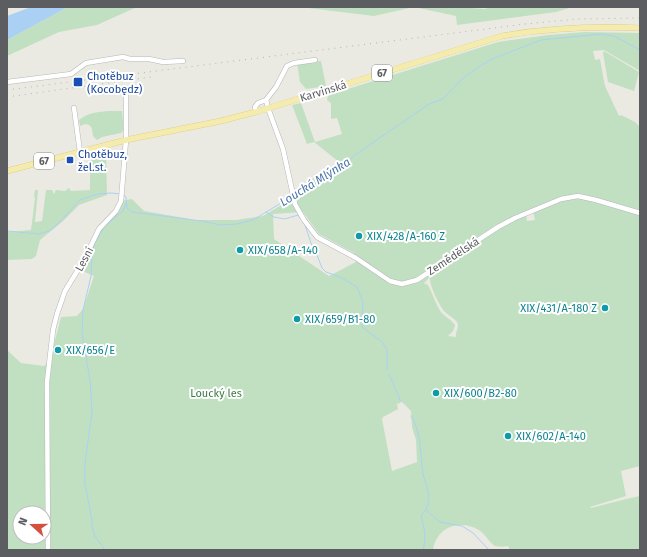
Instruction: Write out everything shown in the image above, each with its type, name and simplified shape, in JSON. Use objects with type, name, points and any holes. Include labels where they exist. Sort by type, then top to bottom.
[{"type":"main road","name":"Karvinská","points":[[7,171],[126,140],[205,125],[256,112],[502,36],[527,32],[575,28],[640,28]]},
{"type":"street","points":[[7,82],[71,74],[86,63],[123,57],[163,62],[184,61]]},
{"type":"street","points":[[256,112],[255,107],[258,103],[266,100],[276,87],[287,66],[294,63],[315,60]]},
{"type":"street","name":"Lesní","points":[[48,550],[46,382],[53,330],[65,291],[84,260],[99,229],[119,207],[122,194],[126,140],[126,93]]},
{"type":"street","name":"Zemědělská","points":[[266,100],[284,150],[295,204],[301,215],[317,237],[356,258],[390,281],[402,284],[417,280],[498,227],[515,218],[561,200],[578,196],[640,213]]},
{"type":"street","points":[[74,108],[80,152]]},
{"type":"green space","points":[[68,7],[137,7],[97,25],[59,32],[7,56],[7,40]]},
{"type":"green space","points":[[300,7],[414,7],[374,16]]},
{"type":"green space","points":[[414,7],[457,7],[485,9],[490,7],[573,7],[556,12],[457,25],[456,16]]},
{"type":"green space","name":"Loucký les","points":[[585,32],[640,33],[640,71],[604,50],[593,51],[595,60],[600,59],[605,86],[619,116],[621,115],[635,122],[640,127],[640,210],[593,197],[576,195],[562,197],[514,217],[489,230],[428,269],[431,273],[475,242],[526,214],[527,221],[535,220],[533,211],[562,200],[572,198],[589,199],[615,205],[640,214],[640,466],[621,471],[626,496],[590,507],[640,496],[640,550],[510,550],[508,546],[495,546],[479,530],[464,525],[457,525],[444,530],[439,535],[433,550],[7,550],[7,350],[21,363],[44,366],[50,360],[61,317],[77,316],[83,309],[94,276],[80,270],[90,247],[99,229],[115,211],[121,201],[132,199],[144,211],[196,220],[236,220],[263,216],[300,194],[297,189],[339,162],[314,142],[307,144],[292,105],[301,103],[315,142],[342,134],[337,118],[331,119],[331,103],[327,100],[328,96],[498,42],[548,35]],"holes":[[[303,212],[319,234],[354,253],[356,262],[329,276],[274,239],[273,214]],[[430,277],[433,290],[440,305],[445,312],[457,322],[458,326],[456,337],[448,336],[453,331],[455,325],[441,312],[428,285],[424,283]],[[401,401],[411,411],[412,427],[416,440],[417,462],[392,471],[382,419],[384,416],[398,409],[397,403],[399,404]]]},
{"type":"green space","points":[[604,51],[639,72],[634,91],[608,82],[603,53]]},
{"type":"green space","points":[[321,61],[326,86],[306,89],[300,82],[297,63]]},
{"type":"green space","points":[[122,111],[124,130],[121,133],[102,137],[97,140],[93,136],[92,128],[89,125],[85,124],[80,126],[79,120],[89,114]]},
{"type":"green space","points":[[106,149],[107,195],[79,205],[63,221],[40,240],[36,256],[32,259],[7,260],[7,232],[31,230],[35,190],[38,190],[35,222],[42,221],[46,190],[52,190],[54,194],[56,190],[65,191],[69,188],[71,191],[90,190],[90,152]]},
{"type":"water","points":[[31,7],[68,7],[7,40],[7,16]]},
{"type":"waterway","name":"Loucká Mlýnka","points":[[294,196],[334,173],[355,155],[429,104],[443,99],[462,79],[492,59],[541,40],[601,34],[614,36],[640,50]]},
{"type":"waterway","name":"Loucká Mlýnka","points":[[7,231],[39,234],[49,231],[57,225],[80,200],[97,194],[120,194]]},
{"type":"waterway","name":"Loucká Mlýnka","points":[[124,195],[126,197],[127,208],[132,212],[221,225],[237,224],[253,220],[291,197]]},
{"type":"waterway","points":[[105,550],[95,536],[92,527],[85,484],[85,463],[92,412],[90,380],[82,333],[83,310],[91,276],[94,245],[104,227],[123,211],[126,203]]},
{"type":"waterway","points":[[266,212],[274,217],[285,219],[298,215],[300,218]]},
{"type":"waterway","points":[[305,225],[312,246],[322,268],[326,272],[340,277],[357,287],[363,302],[362,327],[381,341],[387,349],[387,369]]},
{"type":"waterway","points":[[389,374],[401,402]]},
{"type":"waterway","points":[[411,416],[415,423],[419,437],[423,474],[428,495],[427,506],[421,515],[425,537],[423,550]]},
{"type":"waterway","points":[[426,510],[440,522],[462,526],[473,533],[489,550]]},
{"type":"railway","points":[[7,90],[525,24],[578,19],[640,18]]},
{"type":"railway","points":[[7,97],[151,77]]},
{"type":"place","name":"Chotěbuz (Kocobędz)","points":[[78,82]]},
{"type":"place","name":"Chotěbuz, žel.st.","points":[[70,160]]},
{"type":"place","name":"XIX/428/A-160 Z","points":[[359,236]]},
{"type":"place","name":"XIX/658/A-140","points":[[240,250]]},
{"type":"place","name":"XIX/431/A-180 Z","points":[[605,308]]},
{"type":"place","name":"XIX/659/B1-80","points":[[297,319]]},
{"type":"place","name":"XIX/656/E","points":[[58,350]]},
{"type":"place","name":"XIX/600/B2-80","points":[[436,393]]},
{"type":"place","name":"XIX/602/A-140","points":[[508,436]]}]
